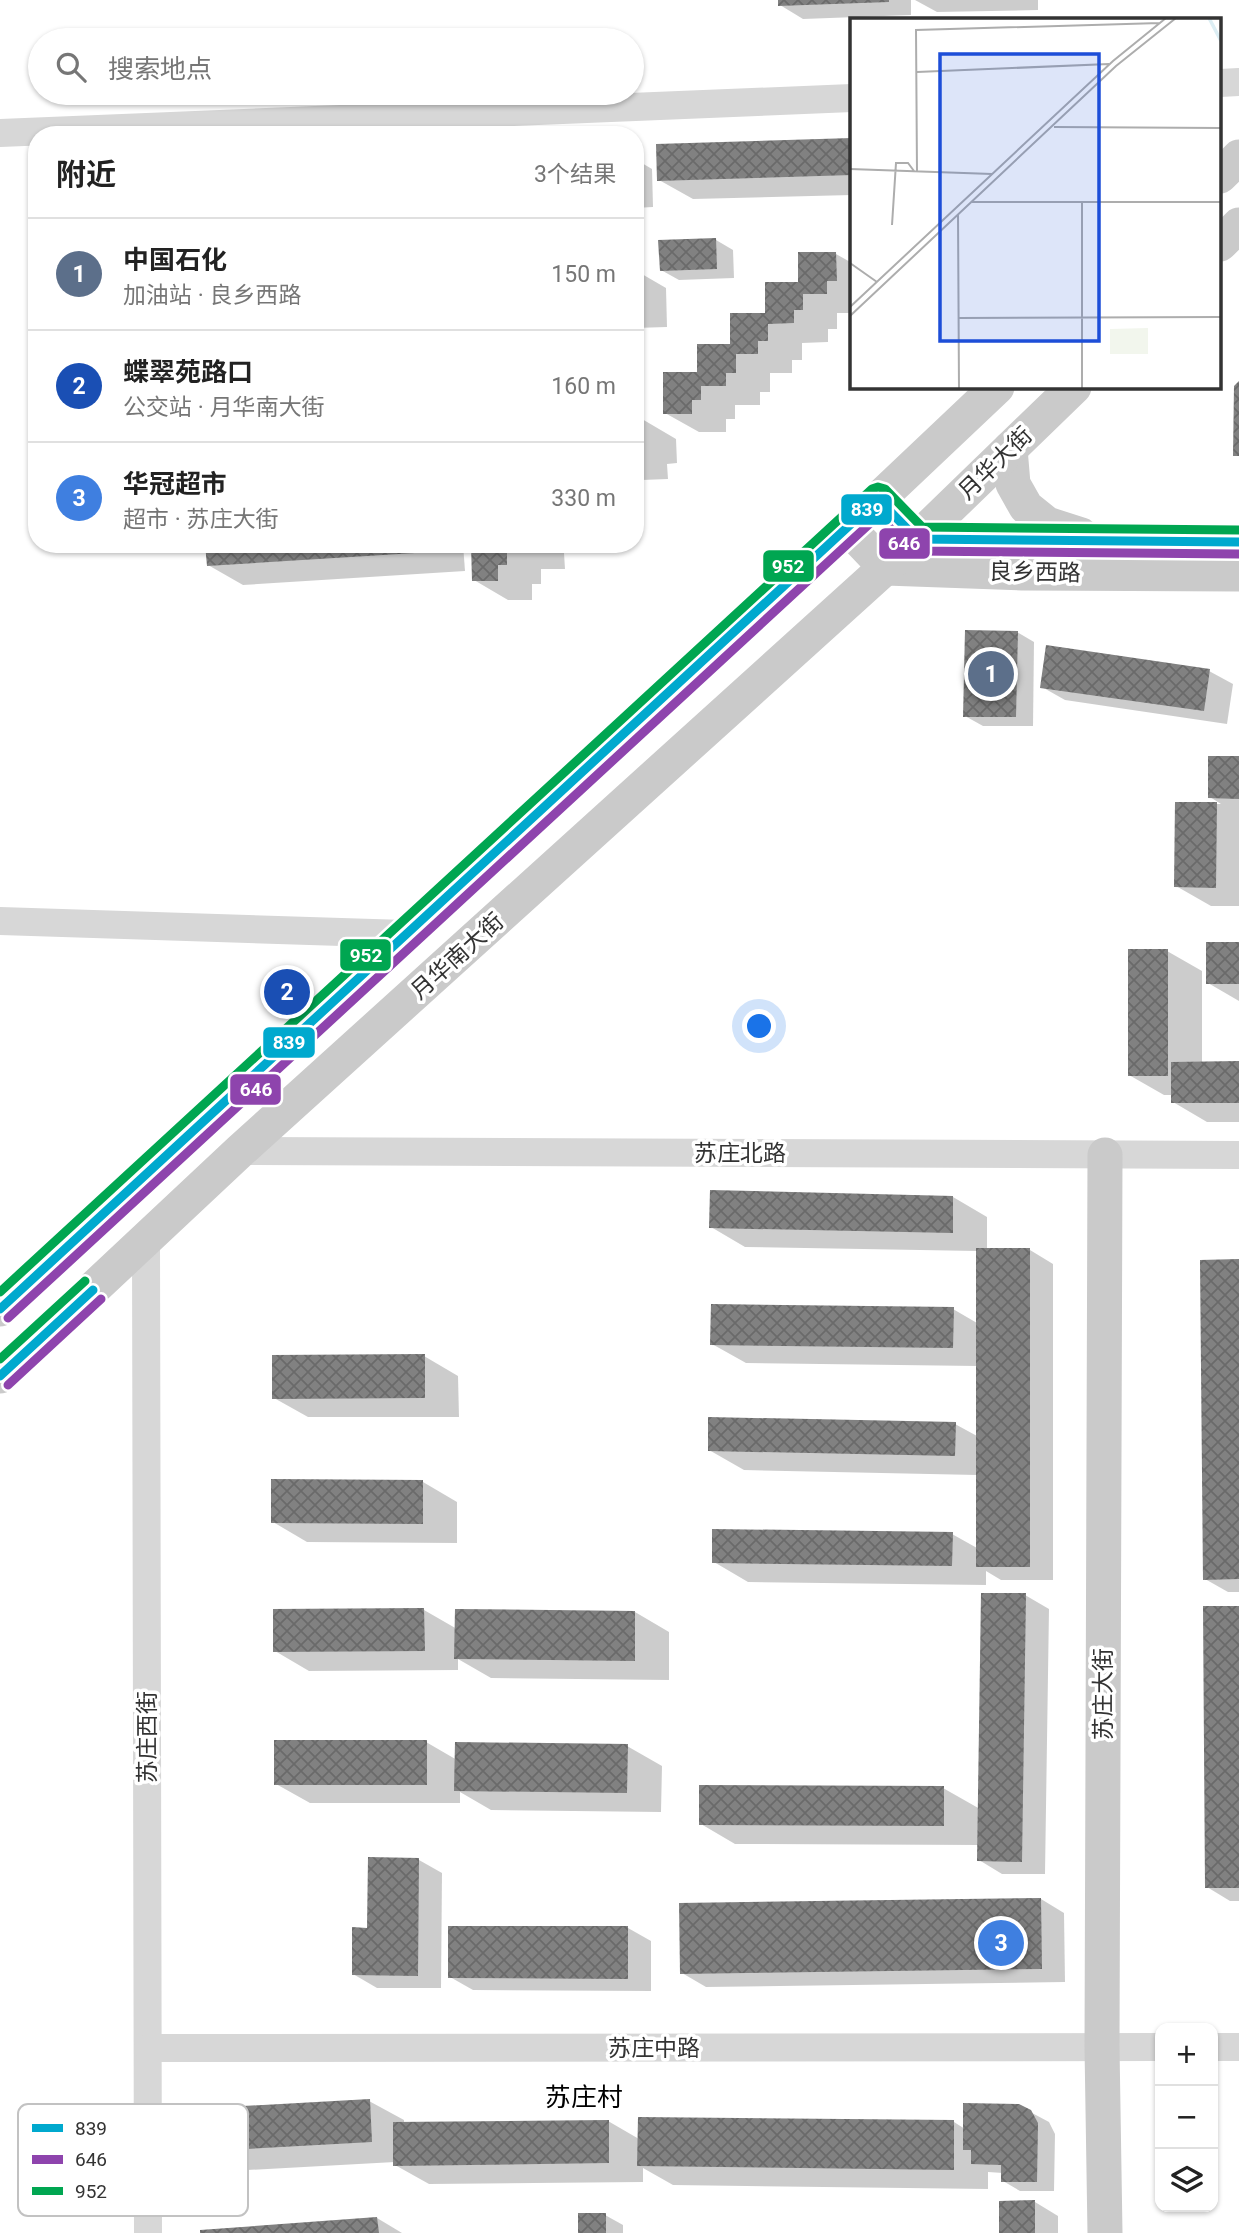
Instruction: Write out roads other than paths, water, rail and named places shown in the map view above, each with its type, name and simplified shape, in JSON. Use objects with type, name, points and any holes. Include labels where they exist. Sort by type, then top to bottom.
[{"type":"main road","points":[[1222,174],[1239,158]]},
{"type":"main road","points":[[1222,242],[1239,225]]},
{"type":"main road","points":[[0,1309],[794,578],[996,388]]},
{"type":"main road","points":[[1002,388],[1009,414],[1023,419],[1041,418]]},
{"type":"main road","name":"月华大街","points":[[917,540],[1073,388]]},
{"type":"main road","points":[[1010,449],[1013,484],[1026,507],[1047,524],[1101,541]]},
{"type":"main road","points":[[878,499],[917,540]]},
{"type":"main road","points":[[848,528],[886,568]]},
{"type":"main road","name":"良乡西路","points":[[917,540],[1239,542]]},
{"type":"main road","name":"月华南大街","points":[[0,1376],[240,1150],[917,540]]},
{"type":"main road","name":"良乡西路","points":[[886,568],[1022,573],[1239,574]]},
{"type":"main road","points":[[794,578],[820,579],[827,583],[834,596],[834,615]]},
{"type":"main road","name":"苏庄大街","points":[[1105,1155],[1102,2047],[1105,2233]]},
{"type":"street","points":[[170,126],[850,98]]},
{"type":"street","points":[[0,133],[28,132]]},
{"type":"street","points":[[0,921],[405,934]]},
{"type":"street","name":"苏庄北路","points":[[240,1150],[1239,1155]]},
{"type":"street","name":"苏庄西街","points":[[146,1241],[148,2104]]},
{"type":"street","name":"苏庄中路","points":[[148,2048],[1155,2047]]},
{"type":"street","points":[[1218,2047],[1239,2047]]},
{"type":"place","name":"中国石化","points":[[991,674]]},
{"type":"place","name":"蝶翠苑路口","points":[[287,992]]},
{"type":"place","name":"华冠超市","points":[[1001,1943]]},
{"type":"district","name":"苏庄村","points":[[584,2097]]}]
